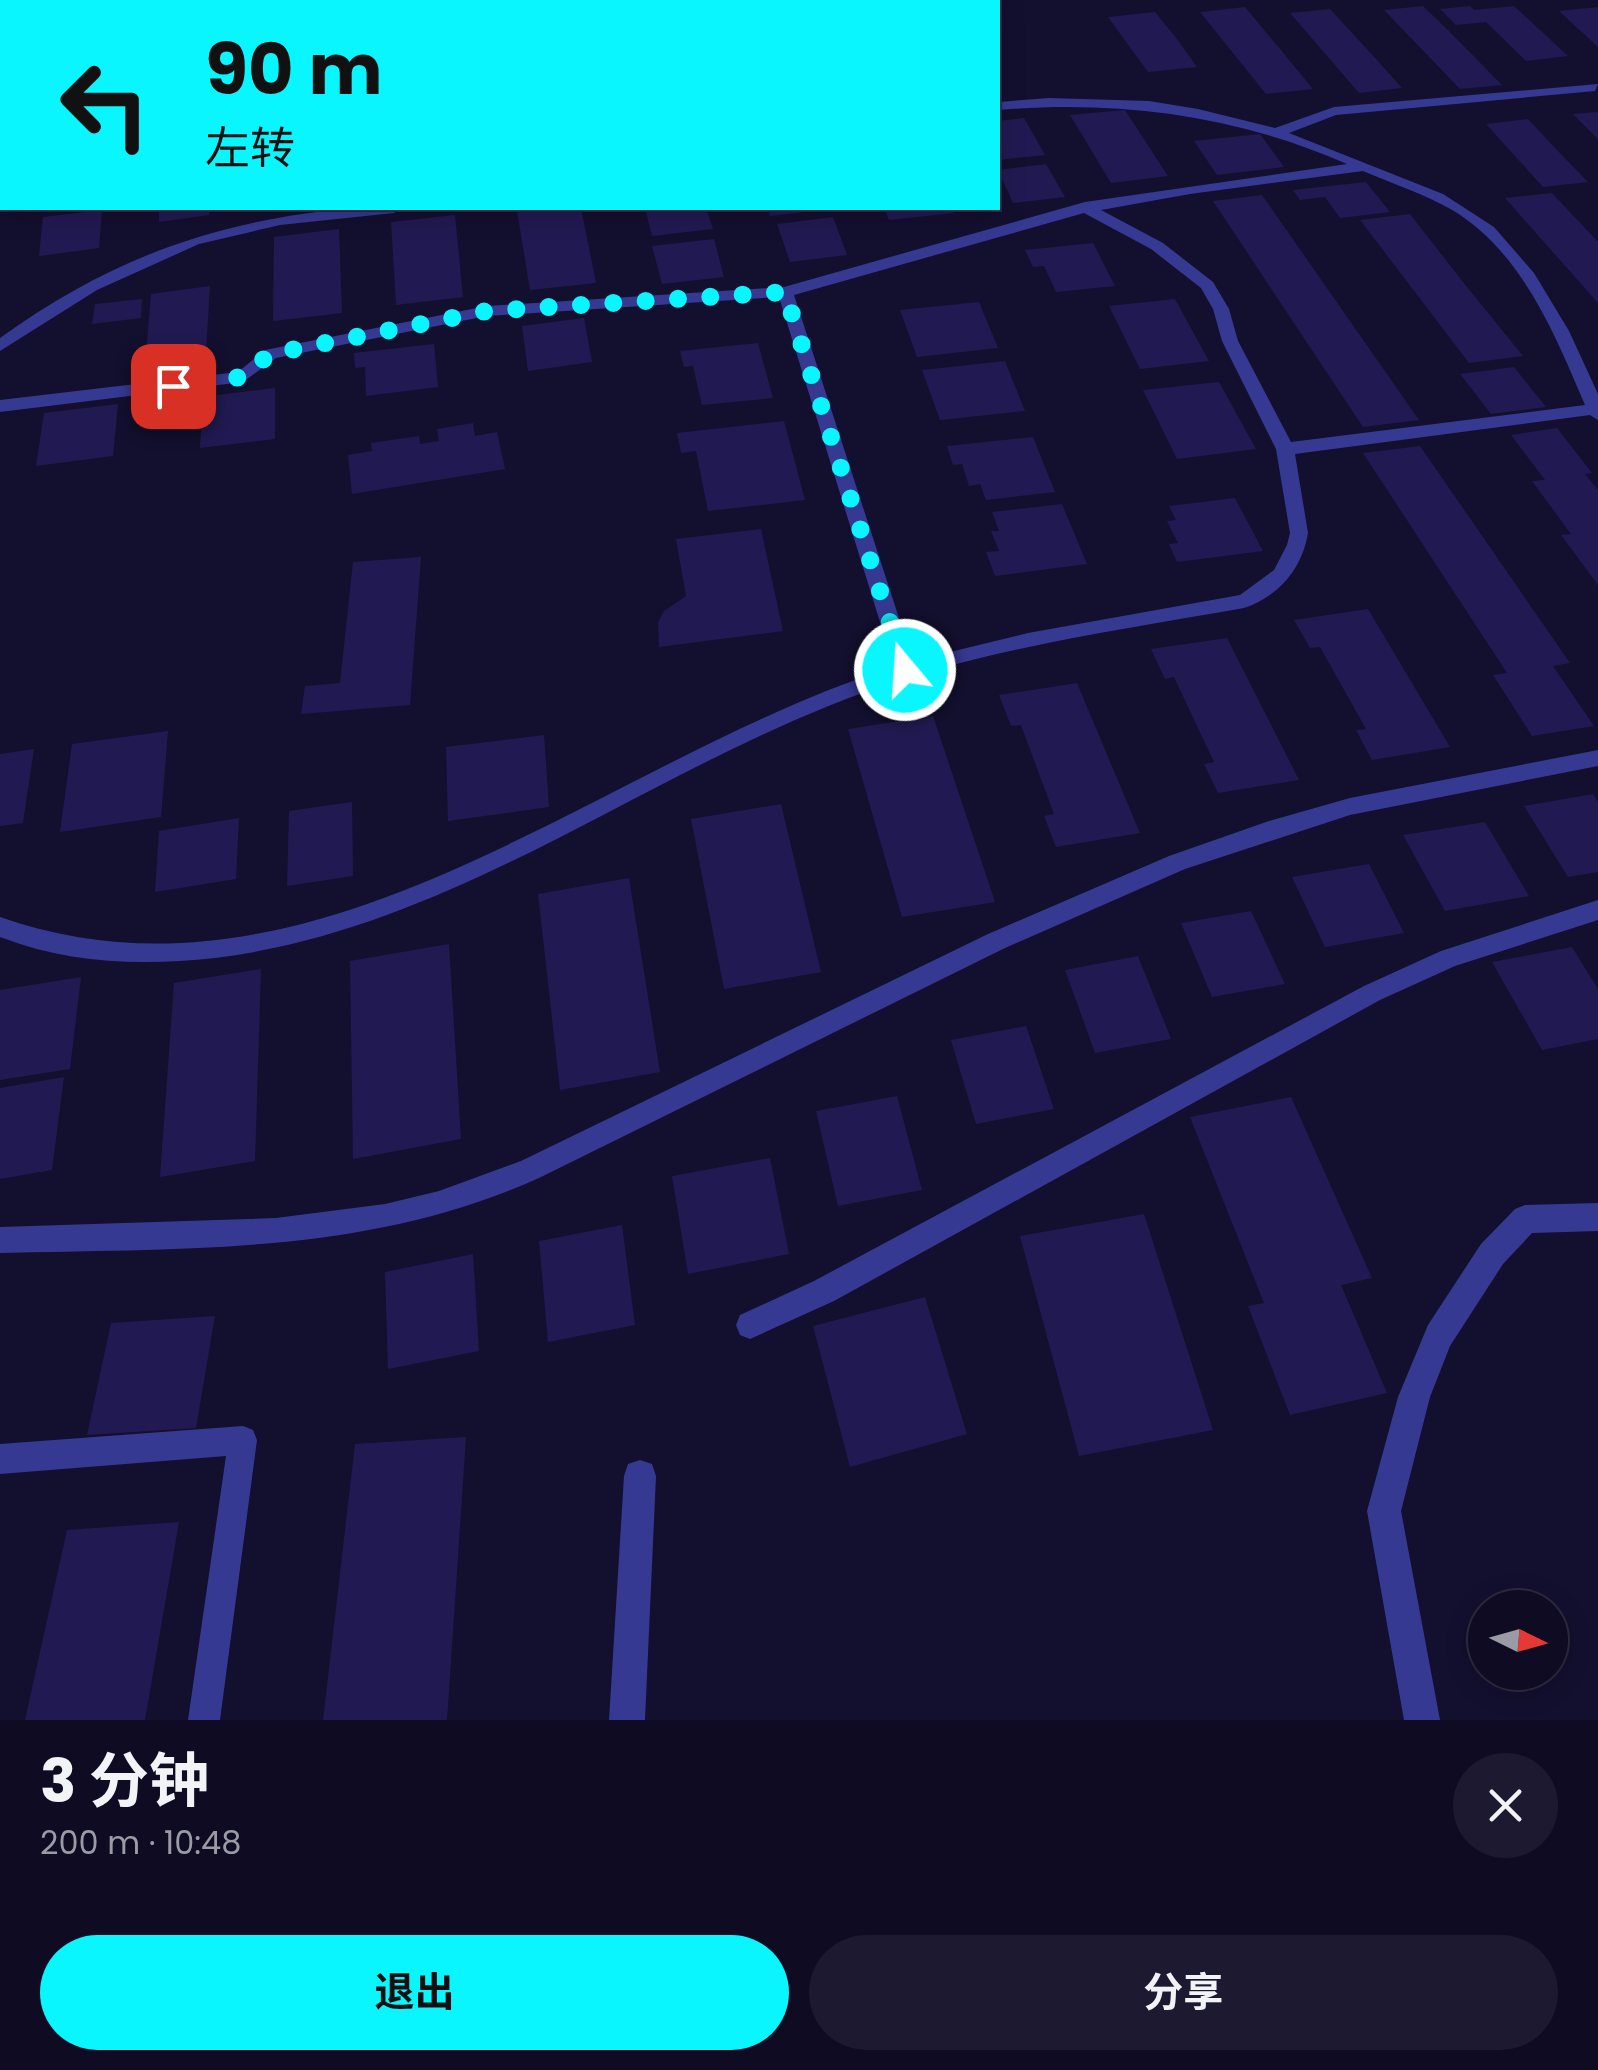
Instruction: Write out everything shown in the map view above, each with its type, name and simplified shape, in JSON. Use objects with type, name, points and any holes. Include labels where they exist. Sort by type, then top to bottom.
[{"type":"street","points":[[1422,1720],[1384,1511],[1414,1397],[1438,1336],[1464,1293],[1525,1220],[1598,1218]]},
{"type":"street","points":[[627,1720],[640,1476]]},
{"type":"lane","points":[[1280,131],[1334,112],[1595,87]]},
{"type":"lane","points":[[1000,106],[1052,101],[1134,103],[1211,114],[1280,131],[1466,212],[1501,246],[1547,306],[1597,411],[1285,449]]},
{"type":"lane","points":[[0,406],[242,377],[270,354],[487,311],[785,292],[891,264],[976,234],[1085,208],[1366,166]]},
{"type":"lane","points":[[0,927],[50,943],[156,953],[215,950],[335,928],[450,884],[815,702],[978,649],[1244,601],[1261,593],[1285,572],[1298,547],[1299,534],[1285,449],[1230,342],[1221,308],[1207,284],[1157,246],[1085,208]]},
{"type":"lane","points":[[0,346],[75,296],[197,242],[262,223],[376,210]]},
{"type":"lane","points":[[785,292],[905,670]]},
{"type":"lane","points":[[0,1240],[302,1230],[373,1220],[443,1203],[539,1164],[796,1043],[958,960],[1213,850],[1312,817],[1406,793],[1598,758]]},
{"type":"lane","points":[[750,1325],[824,1291],[1372,993],[1449,958],[1598,910]]},
{"type":"lane","points":[[0,1459],[243,1440],[204,1720]]},
{"type":"building","points":[[1423,6],[1502,85],[1460,89],[1384,10]]},
{"type":"building","points":[[1470,6],[1474,10],[1514,6],[1568,56],[1526,61],[1486,22],[1456,25],[1440,9]]},
{"type":"building","points":[[1245,7],[1313,89],[1266,94],[1200,12]]},
{"type":"building","points":[[1598,7],[1598,47],[1559,11]]},
{"type":"building","points":[[1330,9],[1402,88],[1359,93],[1290,13]]},
{"type":"building","points":[[1155,12],[1197,67],[1148,72],[1108,17]]},
{"type":"building","points":[[1125,110],[1168,176],[1111,183],[1070,115]]},
{"type":"building","points":[[1598,112],[1598,139],[1573,114]]},
{"type":"building","points":[[1024,118],[1045,155],[1000,160],[1000,121]]},
{"type":"building","points":[[1528,119],[1588,182],[1543,187],[1486,124]]},
{"type":"building","points":[[1260,134],[1284,167],[1217,175],[1194,141]]},
{"type":"building","points":[[1046,164],[1065,197],[1013,203],[1000,170]]},
{"type":"building","points":[[1366,182],[1390,212],[1340,218],[1325,197],[1300,200],[1293,190]]},
{"type":"building","points":[[1552,193],[1598,242],[1598,303],[1505,198]]},
{"type":"building","points":[[1262,195],[1419,420],[1363,427],[1213,201]]},
{"type":"building","points":[[102,210],[99,248],[39,256],[43,217]]},
{"type":"building","points":[[159,210],[209,210],[209,215],[159,222]]},
{"type":"building","points":[[581,210],[596,283],[530,290],[517,211]]},
{"type":"building","points":[[646,210],[707,210],[713,229],[652,236]]},
{"type":"building","points":[[768,210],[822,210],[770,216]]},
{"type":"building","points":[[885,210],[954,213],[889,220]]},
{"type":"building","points":[[1410,214],[1523,356],[1469,363],[1360,220]]},
{"type":"building","points":[[455,215],[463,297],[396,305],[391,222]]},
{"type":"building","points":[[833,217],[847,255],[790,262],[777,224]]},
{"type":"building","points":[[339,229],[342,313],[273,321],[274,237]]},
{"type":"building","points":[[714,239],[724,277],[662,284],[652,246]]},
{"type":"building","points":[[1093,243],[1115,286],[1056,292],[1044,266],[1033,267],[1025,250]]},
{"type":"building","points":[[210,286],[205,369],[144,377],[151,294]]},
{"type":"building","points":[[142,299],[141,318],[92,324],[95,304]]},
{"type":"building","points":[[1175,299],[1209,361],[1140,369],[1109,306]]},
{"type":"building","points":[[979,302],[998,348],[917,357],[900,310]]},
{"type":"building","points":[[584,318],[592,362],[528,371],[522,326]]},
{"type":"building","points":[[758,343],[773,398],[702,405],[693,366],[684,367],[680,351]]},
{"type":"building","points":[[434,344],[438,387],[366,396],[365,367],[355,368],[354,353]]},
{"type":"building","points":[[1005,361],[1025,411],[940,420],[922,370]]},
{"type":"building","points":[[1514,367],[1546,407],[1491,414],[1460,374]]},
{"type":"building","points":[[1219,382],[1256,449],[1177,459],[1143,390]]},
{"type":"building","points":[[275,388],[275,439],[200,448],[202,414],[191,415],[193,398]]},
{"type":"building","points":[[118,404],[113,456],[36,466],[44,413]]},
{"type":"building","points":[[784,421],[805,500],[708,511],[696,451],[681,453],[677,433]]},
{"type":"building","points":[[473,423],[475,436],[497,432],[505,469],[352,494],[348,455],[372,451],[371,443],[419,436],[420,444],[439,441],[437,429]]},
{"type":"building","points":[[1557,428],[1592,473],[1585,474],[1598,490],[1598,585],[1561,535],[1571,534],[1532,481],[1545,480],[1511,435]]},
{"type":"building","points":[[1033,437],[1055,492],[986,500],[980,484],[969,486],[962,464],[953,465],[947,446]]},
{"type":"building","points":[[1420,446],[1570,663],[1553,666],[1594,726],[1532,736],[1493,675],[1507,673],[1363,453]]},
{"type":"building","points":[[1235,498],[1263,551],[1177,562],[1169,544],[1178,543],[1167,521],[1176,520],[1169,506]]},
{"type":"building","points":[[1062,504],[1087,564],[995,576],[986,552],[999,551],[991,531],[999,531],[992,512]]},
{"type":"building","points":[[761,529],[783,631],[659,647],[658,622],[664,611],[686,596],[676,539]]},
{"type":"building","points":[[421,557],[410,705],[301,714],[305,686],[340,683],[353,562]]},
{"type":"building","points":[[1368,609],[1450,747],[1372,760],[1356,730],[1366,729],[1320,647],[1310,648],[1294,620]]},
{"type":"building","points":[[1227,638],[1299,780],[1218,793],[1204,764],[1214,762],[1174,677],[1165,679],[1151,649]]},
{"type":"building","points":[[1077,683],[1140,833],[1056,847],[1044,816],[1054,814],[1021,725],[1011,726],[999,695]]},
{"type":"building","points":[[933,716],[995,902],[902,917],[848,729]]},
{"type":"building","points":[[168,731],[161,817],[60,832],[72,744]]},
{"type":"building","points":[[544,735],[549,807],[448,821],[446,747]]},
{"type":"building","points":[[34,749],[23,823],[0,826],[0,754]]},
{"type":"building","points":[[1593,794],[1598,802],[1598,872],[1568,877],[1524,806]]},
{"type":"building","points":[[352,802],[353,876],[287,886],[289,811]]},
{"type":"building","points":[[781,804],[821,972],[724,989],[691,819]]},
{"type":"building","points":[[239,818],[236,879],[155,892],[159,831]]},
{"type":"building","points":[[1485,822],[1529,896],[1445,911],[1403,835]]},
{"type":"building","points":[[1369,864],[1404,933],[1325,947],[1292,877]]},
{"type":"building","points":[[629,878],[660,1072],[560,1090],[538,894]]},
{"type":"building","points":[[1251,911],[1285,984],[1212,997],[1181,923]]},
{"type":"building","points":[[449,944],[461,1139],[353,1159],[350,961]]},
{"type":"building","points":[[1572,947],[1598,989],[1598,1039],[1542,1050],[1492,962]]},
{"type":"building","points":[[1138,956],[1171,1039],[1095,1053],[1065,970]]},
{"type":"building","points":[[261,969],[255,1161],[160,1177],[174,983]]},
{"type":"building","points":[[81,977],[70,1069],[0,1080],[0,990]]},
{"type":"building","points":[[1026,1026],[1054,1109],[976,1124],[951,1040]]},
{"type":"building","points":[[64,1077],[52,1170],[0,1179],[0,1088]]},
{"type":"building","points":[[897,1096],[922,1190],[838,1206],[816,1111]]},
{"type":"building","points":[[1291,1097],[1372,1278],[1341,1285],[1387,1393],[1290,1415],[1248,1306],[1264,1303],[1190,1117]]},
{"type":"building","points":[[770,1158],[789,1254],[688,1274],[672,1176]]},
{"type":"building","points":[[1144,1214],[1213,1430],[1079,1456],[1020,1236]]},
{"type":"building","points":[[622,1225],[635,1325],[548,1342],[539,1241]]},
{"type":"building","points":[[473,1254],[479,1351],[388,1369],[385,1272]]},
{"type":"building","points":[[925,1297],[967,1434],[850,1467],[813,1326]]},
{"type":"building","points":[[215,1316],[196,1428],[87,1435],[111,1323]]},
{"type":"building","points":[[466,1437],[447,1720],[323,1720],[355,1444]]},
{"type":"building","points":[[179,1522],[145,1720],[25,1720],[67,1530]]},
{"type":"route","points":[[173,386],[242,377],[270,354],[487,311],[785,292],[905,670]]}]
